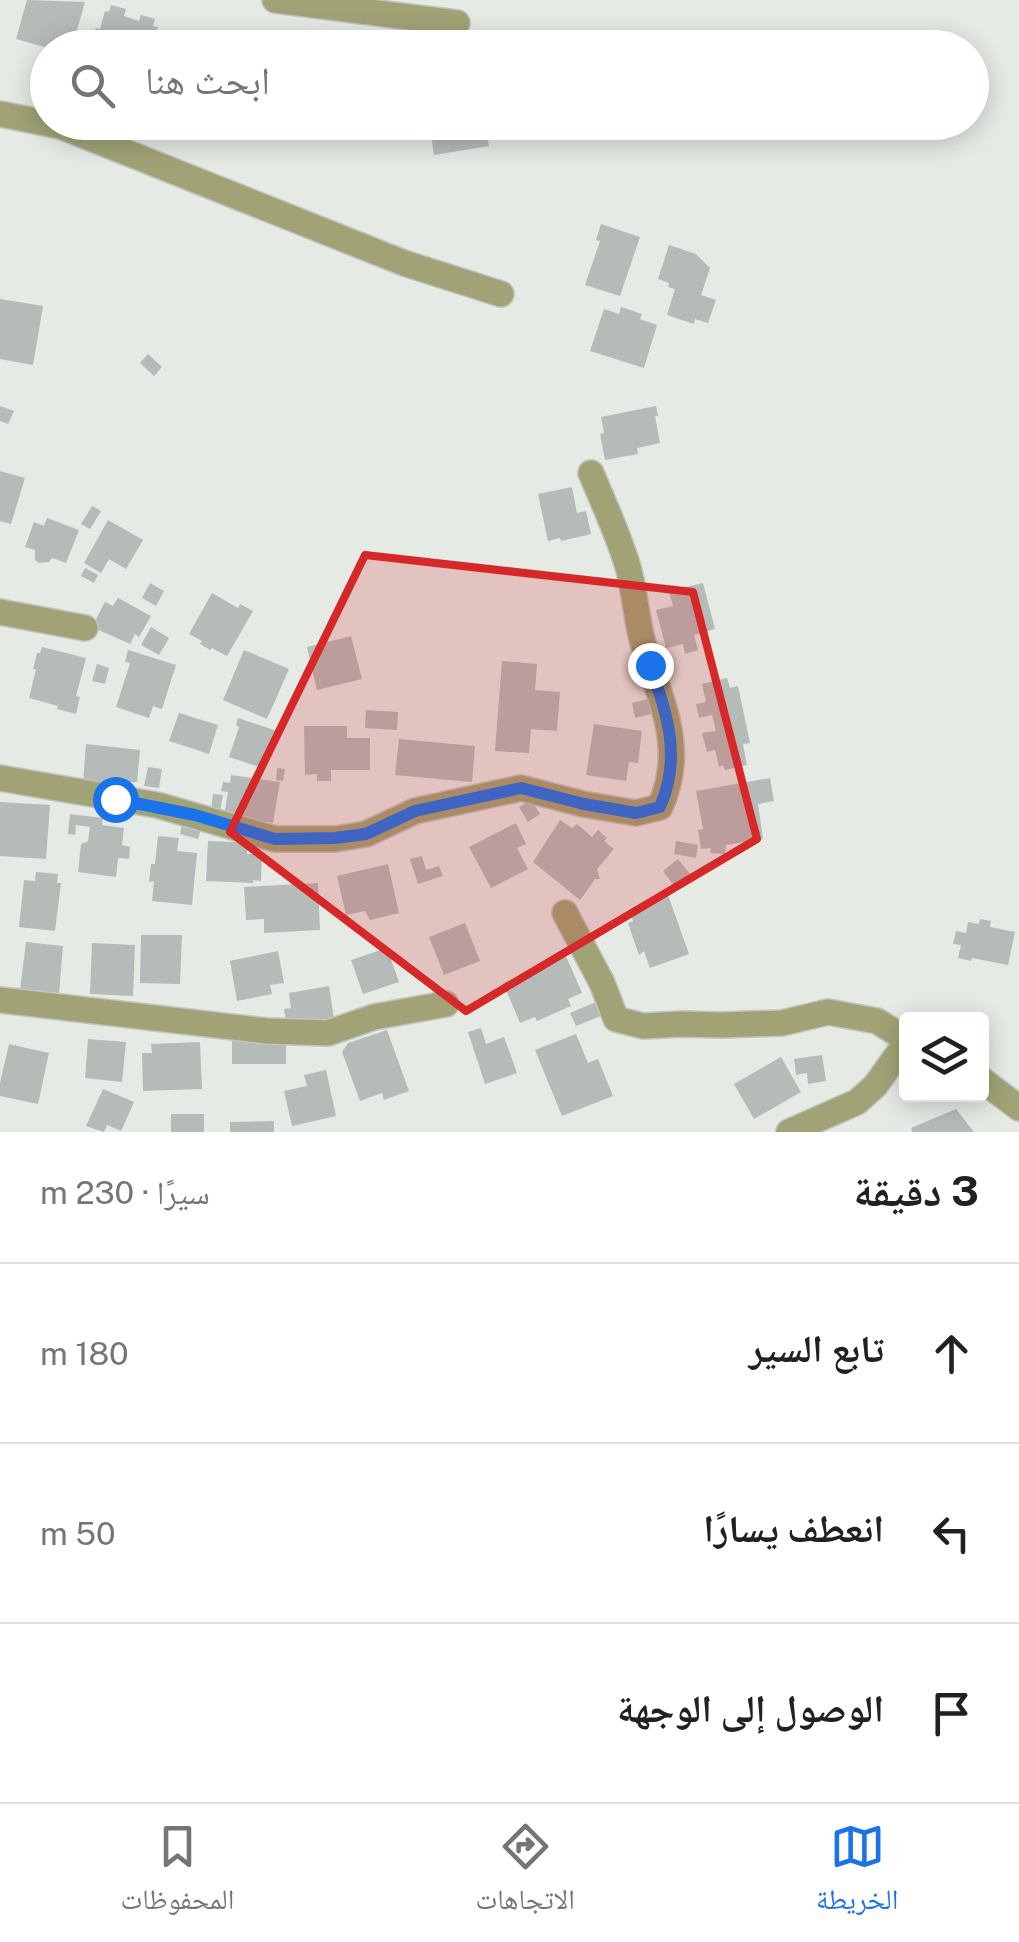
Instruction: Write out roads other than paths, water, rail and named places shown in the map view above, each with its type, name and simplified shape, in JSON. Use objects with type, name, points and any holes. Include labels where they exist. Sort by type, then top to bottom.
[{"type":"street","points":[[275,0],[457,23]]},
{"type":"street","points":[[0,114],[30,120]]},
{"type":"street","points":[[95,140],[404,263],[501,294]]},
{"type":"street","points":[[0,778],[157,806],[275,839],[366,834],[415,811],[521,788],[636,813],[660,807],[669,786],[672,757],[665,708],[644,644],[624,553],[591,473]]},
{"type":"street","points":[[0,612],[85,628]]},
{"type":"street","points":[[566,914],[616,1019],[643,1026],[722,1026],[782,1023],[828,1012],[877,1021],[899,1036]]},
{"type":"street","points":[[0,1000],[266,1031],[328,1033],[374,1017],[446,1004]]},
{"type":"street","points":[[789,1132],[857,1102],[875,1086],[899,1051]]},
{"type":"street","points":[[989,1085],[1019,1108]]}]
